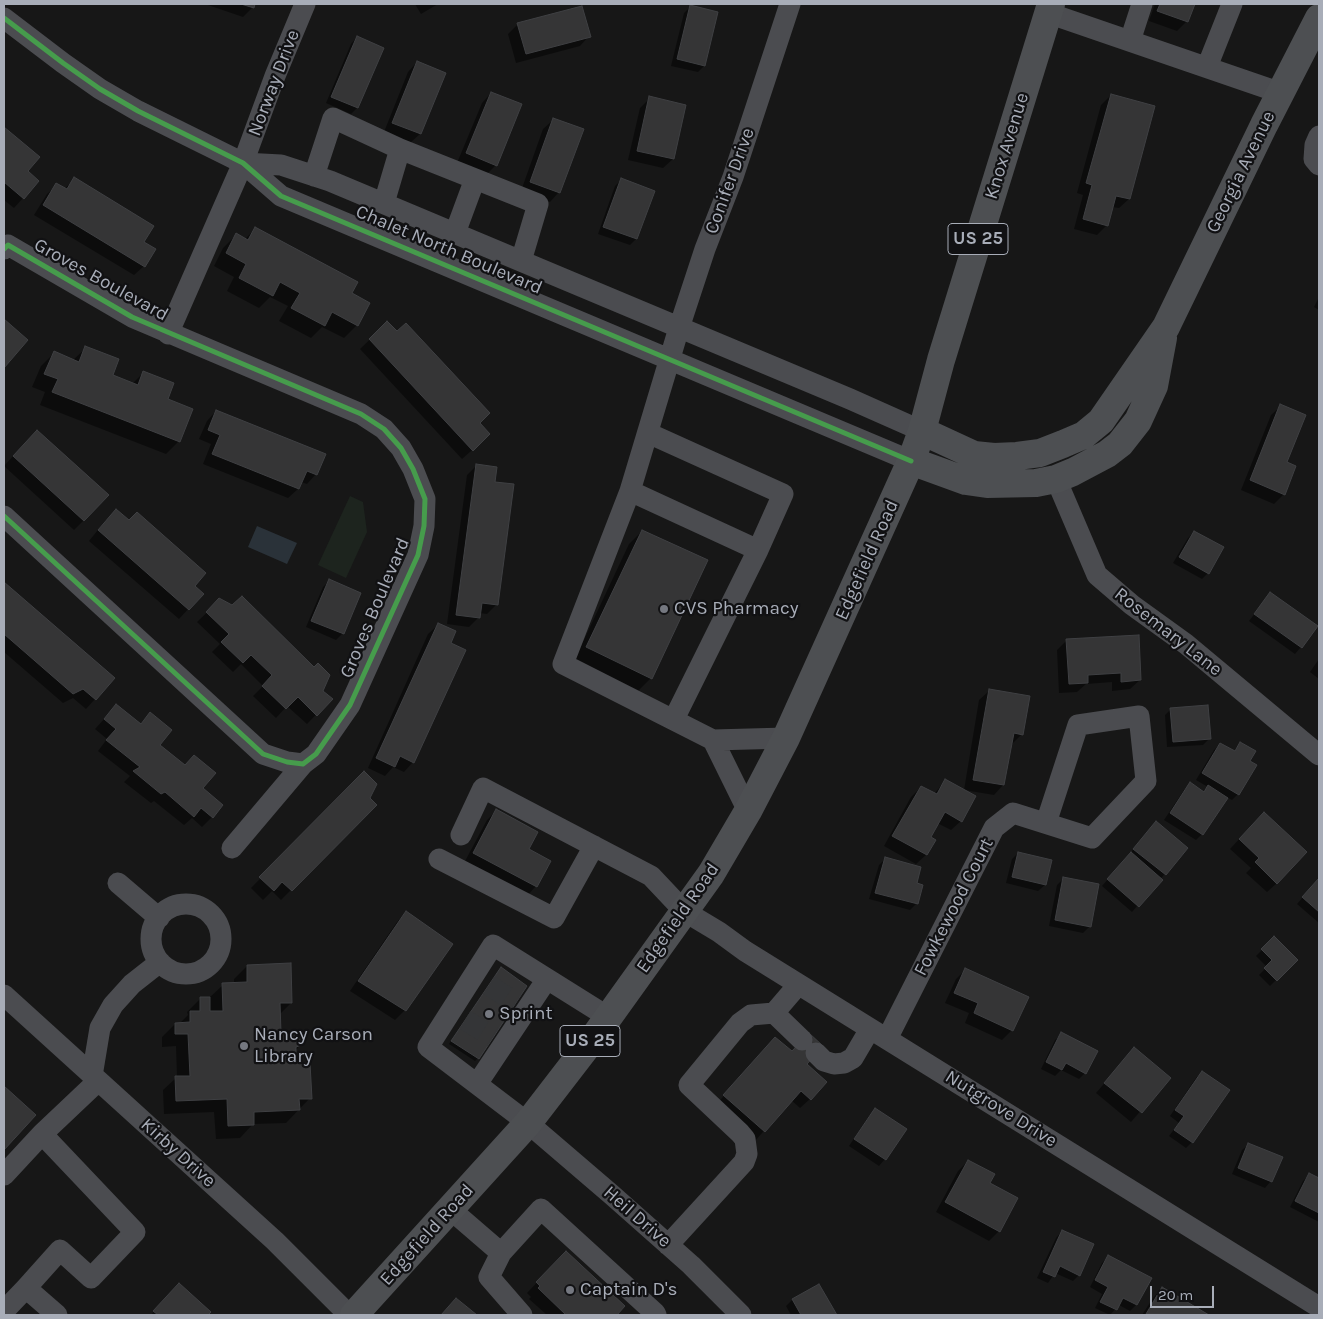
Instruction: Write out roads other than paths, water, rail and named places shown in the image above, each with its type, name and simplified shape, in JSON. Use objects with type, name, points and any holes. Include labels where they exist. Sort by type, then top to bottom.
[{"type":"main road","name":"Knox Avenue","points":[[911,461],[922,432],[941,360],[1049,8]]},
{"type":"main road","name":"Georgia Avenue","points":[[922,432],[974,455],[994,457],[1040,453],[1084,435],[1101,421],[1166,328],[1319,18]]},
{"type":"main road","name":"Georgia Avenue","points":[[911,461],[966,482],[987,484],[1036,482],[1056,479],[1073,472],[1107,454],[1120,444],[1138,421],[1154,386],[1166,328]]},
{"type":"main road","name":"Edgefield Road","points":[[354,1315],[528,1123],[711,874],[786,738],[911,461]]},
{"type":"street","name":"Norway Drive","points":[[243,163],[275,76],[305,4]]},
{"type":"street","name":"Conifer Drive","points":[[674,719],[563,664],[630,491],[679,328],[790,4]]},
{"type":"street","points":[[1130,41],[1142,4]]},
{"type":"street","points":[[1207,67],[1232,4]]},
{"type":"street","points":[[1049,8],[1130,41],[1281,92]]},
{"type":"street","name":"Chalet North Boulevard","points":[[4,18],[100,89],[155,120],[243,163],[281,196],[911,461]]},
{"type":"street","points":[[314,176],[333,118],[400,149],[538,204],[522,261]]},
{"type":"street","points":[[1319,136],[1315,145],[1314,159],[1319,164]]},
{"type":"street","points":[[384,203],[400,149]]},
{"type":"street","name":"Chalet North Boulevard","points":[[243,163],[280,165],[384,203],[850,399],[922,432]]},
{"type":"street","name":"Groves Boulevard","points":[[168,334],[243,163]]},
{"type":"street","points":[[455,233],[475,179]]},
{"type":"street","name":"Groves Boulevard","points":[[5,245],[132,317],[168,334],[205,347],[361,414],[384,429],[401,448],[413,469],[424,500],[424,526],[418,556],[350,705],[316,754],[303,764],[232,848]]},
{"type":"street","points":[[648,433],[783,494],[758,550],[674,719],[713,740],[786,738]]},
{"type":"street","name":"Rosemary Lane","points":[[1056,479],[1097,575],[1132,605],[1186,644],[1319,755]]},
{"type":"street","points":[[630,491],[758,550]]},
{"type":"street","points":[[4,516],[263,754],[287,762],[303,764]]},
{"type":"street","name":"Fowkewood Court","points":[[879,1034],[994,828],[1013,813],[1092,838],[1146,781],[1139,716],[1078,725],[1046,823]]},
{"type":"street","points":[[713,740],[748,810]]},
{"type":"street","name":"Nutgrove Drive","points":[[461,835],[483,788],[651,876],[684,911],[798,985],[1319,1307]]},
{"type":"street","points":[[439,859],[554,918],[594,846]]},
{"type":"street","points":[[118,883],[158,918]]},
{"type":"street","points":[[181,904],[193,904],[204,908],[220,926],[222,938],[220,950],[215,960],[206,968],[196,973],[184,975],[173,972],[155,957],[151,934],[158,918],[170,908],[181,904]]},
{"type":"street","name":"Heil Drive","points":[[547,979],[494,945],[481,980],[458,1015],[428,1047],[528,1123],[668,1245],[723,1295],[741,1315]]},
{"type":"street","points":[[4,1175],[95,1078],[100,1028],[109,1013],[132,984],[160,962]]},
{"type":"street","points":[[477,1084],[498,1041],[521,1007],[547,979],[608,1016]]},
{"type":"street","points":[[668,1245],[744,1162],[747,1154],[745,1139],[740,1133],[689,1085],[740,1022],[751,1015],[774,1013],[798,985]]},
{"type":"street","name":"Kirby Drive","points":[[4,995],[275,1241],[349,1315]]},
{"type":"street","points":[[774,1013],[824,1061],[834,1064],[844,1063],[853,1058],[879,1034]]},
{"type":"street","points":[[4,1311],[60,1250],[91,1278],[135,1232],[42,1134]]},
{"type":"street","points":[[450,1209],[501,1253]]},
{"type":"street","points":[[522,1315],[489,1277],[501,1253],[541,1209],[656,1315]]},
{"type":"street","points":[[26,1288],[56,1315]]},
{"type":"tunnel","points":[[489,985],[516,1003]]},
{"type":"tunnel","points":[[465,1020],[493,1037]]},
{"type":"place","name":"CVS Pharmacy","points":[[664,609]]},
{"type":"place","name":"Sprint","points":[[489,1014]]},
{"type":"place","name":"Nancy Carson Library","points":[[244,1046]]},
{"type":"place","name":"Captain D's","points":[[570,1290]]}]
